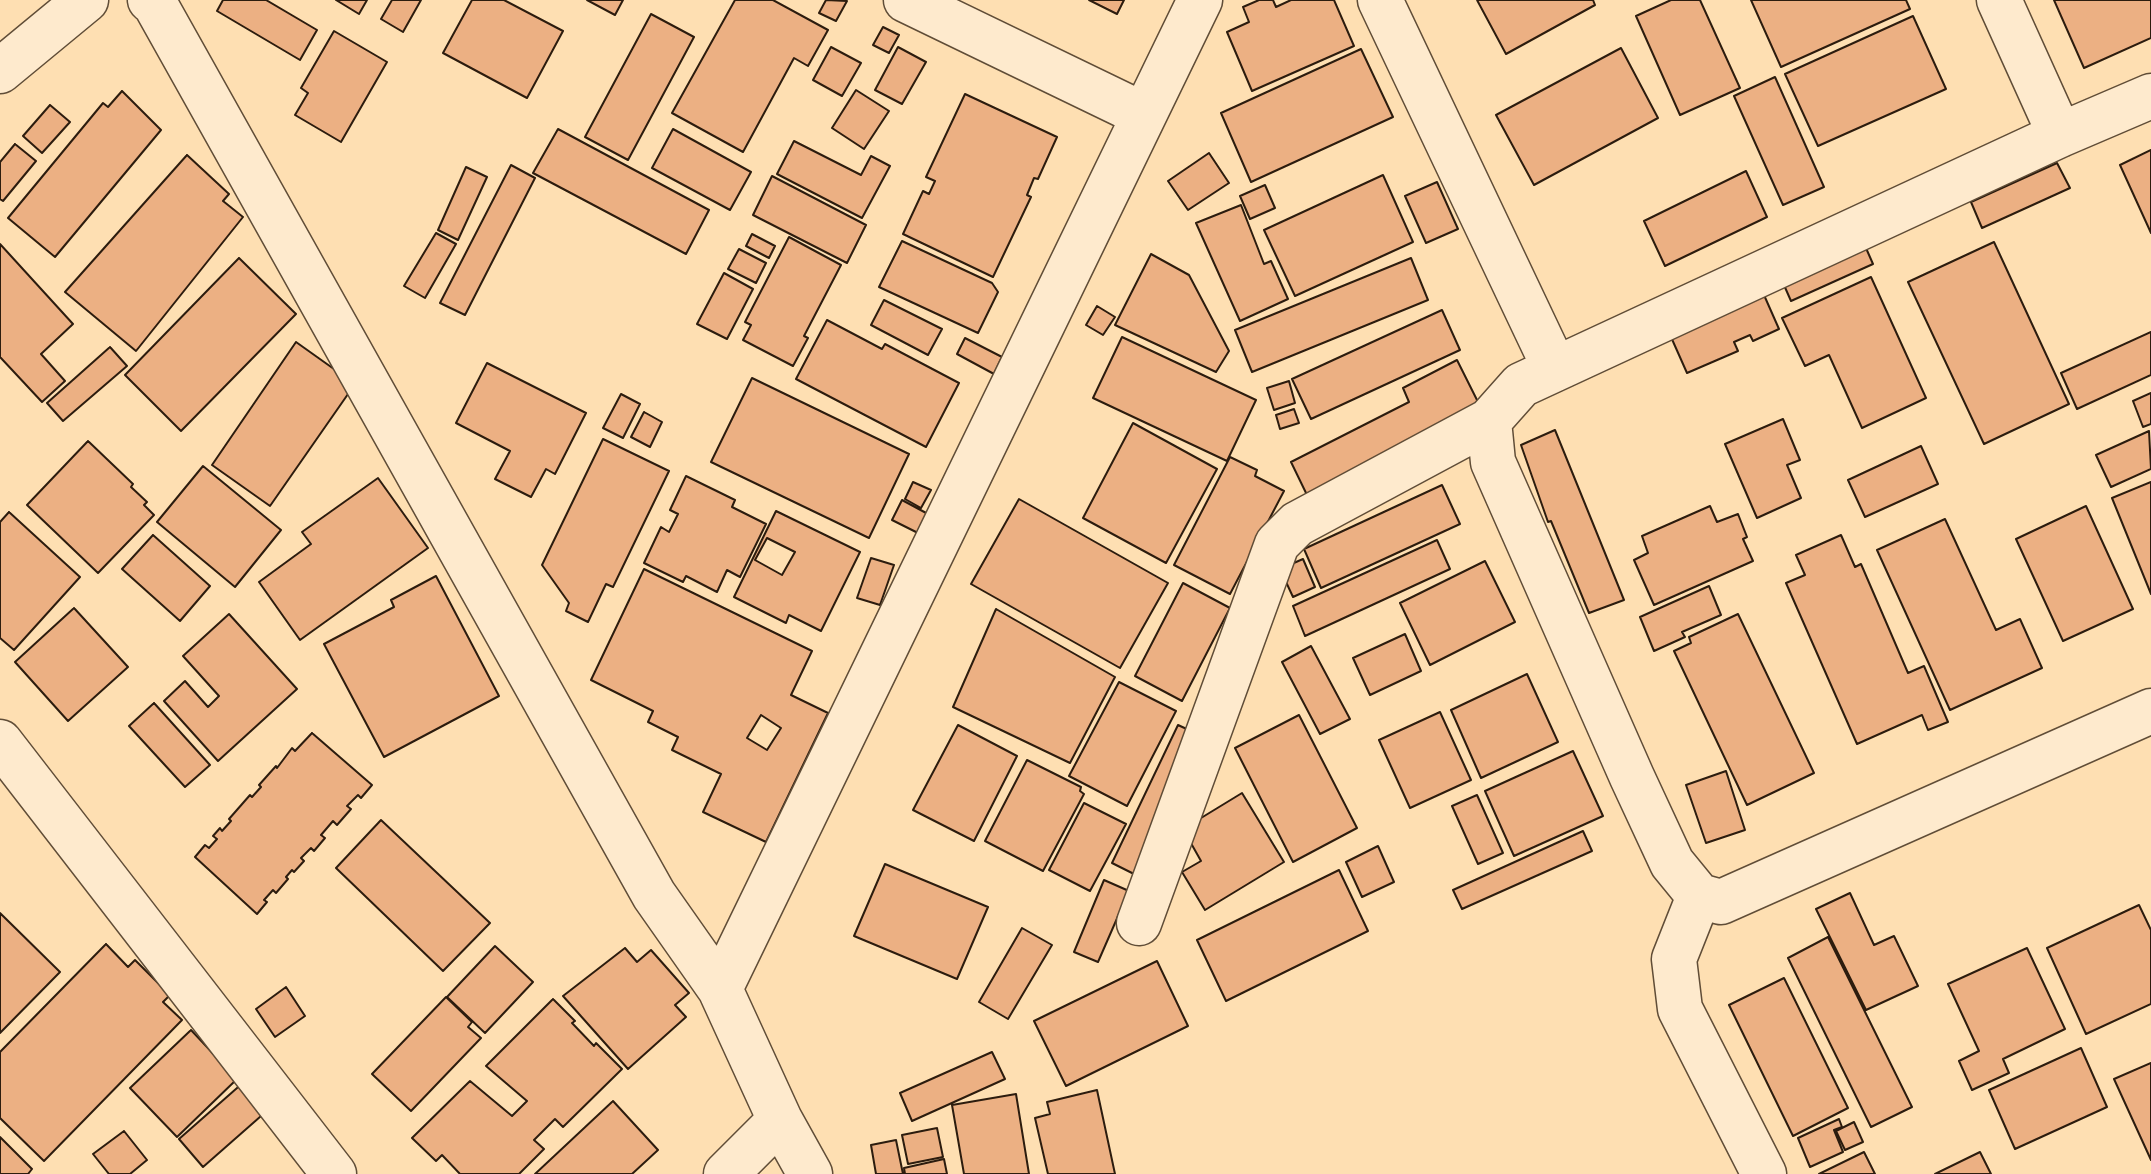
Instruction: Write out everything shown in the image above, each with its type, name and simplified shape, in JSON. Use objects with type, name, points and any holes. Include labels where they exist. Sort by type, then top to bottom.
[{"type":"street","points":[[0,71],[86,0]]},
{"type":"street","points":[[150,0],[163,18],[654,895],[720,989],[780,1120],[810,1174]]},
{"type":"street","points":[[906,0],[1142,114]]},
{"type":"street","points":[[720,989],[1142,114],[1200,0]]},
{"type":"street","points":[[1380,0],[1555,369]]},
{"type":"street","points":[[1999,0],[2060,135]]},
{"type":"street","points":[[1139,923],[1277,544],[1297,524],[1489,421],[1521,385],[2060,135],[2151,96]]},
{"type":"street","points":[[1489,421],[1493,462],[1632,777],[1672,863],[1699,896],[1721,902],[2151,711]]},
{"type":"street","points":[[0,742],[334,1174]]},
{"type":"street","points":[[1699,896],[1674,959],[1680,1009],[1764,1174]]},
{"type":"street","points":[[726,1174],[780,1120]]},
{"type":"building","points":[[223,0],[266,0],[317,30],[300,60],[217,11]]},
{"type":"building","points":[[336,0],[367,0],[359,14]]},
{"type":"building","points":[[392,0],[421,0],[403,32],[381,19]]},
{"type":"building","points":[[472,0],[504,0],[563,31],[527,98],[443,53]]},
{"type":"building","points":[[587,0],[623,0],[615,15]]},
{"type":"building","points":[[735,0],[773,0],[828,30],[808,66],[794,58],[743,152],[672,113]]},
{"type":"building","points":[[826,0],[847,1],[836,21],[819,13]]},
{"type":"building","points":[[1089,0],[1124,0],[1117,14]]},
{"type":"building","points":[[1259,0],[1273,0],[1276,7],[1291,0],[1334,0],[1354,46],[1252,91],[1227,32],[1249,22],[1243,7]]},
{"type":"building","points":[[1477,0],[1593,0],[1595,5],[1506,54]]},
{"type":"building","points":[[1671,0],[1700,0],[1740,88],[1680,115],[1636,16]]},
{"type":"building","points":[[1751,0],[1906,0],[1910,9],[1781,67]]},
{"type":"building","points":[[2054,0],[2151,0],[2151,38],[2084,68]]},
{"type":"building","points":[[651,14],[694,37],[628,160],[585,137]]},
{"type":"building","points":[[1913,16],[1946,89],[1818,146],[1785,74]]},
{"type":"building","points":[[883,27],[899,35],[889,53],[873,45]]},
{"type":"building","points":[[334,31],[387,62],[341,142],[295,115],[308,93],[301,88]]},
{"type":"building","points":[[831,47],[861,63],[842,96],[813,80]]},
{"type":"building","points":[[898,47],[926,62],[902,104],[875,90]]},
{"type":"building","points":[[1621,48],[1658,118],[1534,185],[1496,115]]},
{"type":"building","points":[[1361,49],[1393,117],[1251,182],[1221,113]]},
{"type":"building","points":[[1775,77],[1824,187],[1783,205],[1734,96]]},
{"type":"building","points":[[856,90],[889,111],[864,149],[832,128]]},
{"type":"building","points":[[122,91],[161,130],[55,257],[8,218],[103,103],[108,107]]},
{"type":"building","points":[[965,94],[1057,137],[1038,179],[1034,178],[1027,195],[1031,197],[993,277],[903,234],[923,191],[929,194],[935,181],[926,177]]},
{"type":"building","points":[[50,105],[70,122],[42,153],[23,136]]},
{"type":"building","points":[[558,129],[709,210],[686,254],[533,173]]},
{"type":"building","points":[[673,129],[751,172],[730,210],[652,168]]},
{"type":"building","points":[[794,141],[861,175],[871,156],[890,166],[862,218],[777,174]]},
{"type":"building","points":[[15,144],[36,161],[3,201],[0,199],[0,162]]},
{"type":"building","points":[[2151,150],[2151,233],[2120,165]]},
{"type":"building","points":[[1209,153],[1229,183],[1188,210],[1168,181]]},
{"type":"building","points":[[187,155],[229,194],[223,201],[243,217],[136,351],[65,292]]},
{"type":"building","points":[[2057,163],[2070,188],[1982,228],[1971,202]]},
{"type":"building","points":[[511,165],[535,178],[465,315],[440,303]]},
{"type":"building","points":[[466,167],[487,177],[458,240],[438,230]]},
{"type":"building","points":[[1746,171],[1767,217],[1665,266],[1644,221]]},
{"type":"building","points":[[1383,175],[1413,242],[1295,296],[1264,230]]},
{"type":"building","points":[[772,176],[866,225],[847,263],[753,215]]},
{"type":"building","points":[[1437,182],[1458,229],[1426,243],[1405,196]]},
{"type":"building","points":[[1265,185],[1275,208],[1250,219],[1240,196]]},
{"type":"building","points":[[1241,205],[1264,264],[1271,261],[1288,299],[1240,321],[1196,223]]},
{"type":"building","points":[[436,233],[456,244],[425,298],[404,286]]},
{"type":"building","points":[[752,234],[775,246],[769,258],[746,246]]},
{"type":"building","points":[[789,237],[841,265],[804,336],[808,338],[793,366],[743,340],[751,325],[745,322]]},
{"type":"building","points":[[1862,239],[1873,264],[1791,301],[1780,276]]},
{"type":"building","points":[[902,241],[992,283],[998,292],[978,333],[879,287]]},
{"type":"building","points":[[1994,242],[2069,404],[1984,444],[1908,282]]},
{"type":"building","points":[[0,244],[73,324],[41,354],[65,381],[42,402],[0,357]]},
{"type":"building","points":[[739,249],[766,263],[756,283],[728,269]]},
{"type":"building","points":[[1151,254],[1189,275],[1229,351],[1216,372],[1115,325]]},
{"type":"building","points":[[239,258],[296,314],[181,431],[125,375]]},
{"type":"building","points":[[1411,258],[1428,300],[1252,372],[1235,330]]},
{"type":"building","points":[[724,273],[753,289],[727,339],[697,324]]},
{"type":"building","points":[[1871,277],[1926,398],[1862,428],[1829,355],[1805,366],[1782,318]]},
{"type":"building","points":[[1764,295],[1779,329],[1753,341],[1750,335],[1734,342],[1738,351],[1687,373],[1671,337]]},
{"type":"building","points":[[884,300],[942,329],[928,355],[871,325]]},
{"type":"building","points":[[1097,306],[1115,317],[1103,335],[1086,325]]},
{"type":"building","points":[[1442,310],[1460,350],[1311,419],[1292,379]]},
{"type":"building","points":[[827,320],[882,349],[885,344],[959,383],[926,447],[796,379]]},
{"type":"building","points":[[2151,332],[2151,375],[2077,409],[2061,373]]},
{"type":"building","points":[[1122,337],[1256,400],[1227,461],[1093,398]]},
{"type":"building","points":[[965,338],[1002,357],[994,374],[957,354]]},
{"type":"building","points":[[296,342],[355,384],[270,506],[212,465]]},
{"type":"building","points":[[110,347],[127,366],[63,421],[47,403]]},
{"type":"building","points":[[1457,360],[1480,406],[1307,495],[1291,462],[1409,402],[1403,388]]},
{"type":"building","points":[[487,363],[586,413],[555,474],[546,469],[531,497],[495,479],[510,451],[456,423]]},
{"type":"building","points":[[752,378],[909,454],[869,538],[711,462]]},
{"type":"building","points":[[1289,381],[1295,403],[1274,410],[1267,388]]},
{"type":"building","points":[[2151,393],[2151,424],[2143,427],[2133,401]]},
{"type":"building","points":[[621,394],[640,404],[623,438],[603,428]]},
{"type":"building","points":[[1294,409],[1299,423],[1280,429],[1276,415]]},
{"type":"building","points":[[644,412],[662,422],[650,447],[631,437]]},
{"type":"building","points":[[1783,419],[1800,460],[1787,465],[1801,498],[1757,518],[1725,444]]},
{"type":"building","points":[[1133,423],[1217,469],[1166,563],[1083,518]]},
{"type":"building","points":[[1555,430],[1624,600],[1589,613],[1551,521],[1548,522],[1521,445]]},
{"type":"building","points":[[2149,431],[2151,469],[2111,487],[2096,455]]},
{"type":"building","points":[[603,439],[669,471],[613,587],[606,584],[588,622],[566,611],[569,603],[542,565]]},
{"type":"building","points":[[88,441],[133,484],[131,487],[147,502],[144,505],[154,515],[98,573],[27,505]]},
{"type":"building","points":[[1921,446],[1938,484],[1865,517],[1848,480]]},
{"type":"building","points":[[1230,457],[1257,470],[1255,476],[1284,491],[1230,594],[1174,565]]},
{"type":"building","points":[[203,466],[281,530],[235,587],[157,522]]},
{"type":"building","points":[[686,476],[735,500],[732,507],[766,524],[740,577],[727,570],[717,592],[686,576],[683,582],[644,563],[661,527],[669,532],[678,514],[670,510]]},
{"type":"building","points":[[378,478],[428,548],[300,640],[259,582],[311,544],[302,532]]},
{"type":"building","points":[[913,482],[931,490],[921,508],[905,499]]},
{"type":"building","points":[[2151,482],[2151,594],[2112,498]]},
{"type":"building","points":[[1442,485],[1460,524],[1321,588],[1304,549]]},
{"type":"building","points":[[1019,499],[1168,583],[1120,668],[971,584]]},
{"type":"building","points":[[902,500],[928,514],[918,533],[892,520]]},
{"type":"building","points":[[1710,506],[1717,522],[1738,514],[1747,537],[1743,539],[1753,561],[1654,605],[1634,560],[1648,553],[1642,536]]},
{"type":"building","points":[[2086,506],[2133,609],[2063,641],[2016,539]]},
{"type":"building","points":[[776,511],[860,552],[821,631],[789,615],[786,623],[734,597]],"holes":[[[767,538],[795,552],[782,575],[755,560]]]},
{"type":"building","points":[[9,512],[80,577],[14,650],[0,638],[0,522]]},
{"type":"building","points":[[1945,519],[1996,630],[2020,619],[2042,668],[1950,710],[1877,550]]},
{"type":"building","points":[[153,535],[210,586],[180,621],[122,569]]},
{"type":"building","points":[[1841,535],[1855,567],[1861,564],[1908,673],[1924,666],[1948,722],[1928,730],[1922,715],[1857,744],[1786,583],[1805,575],[1796,555]]},
{"type":"building","points":[[1437,540],[1450,569],[1305,636],[1293,606]]},
{"type":"building","points":[[871,558],[894,565],[880,605],[857,598]]},
{"type":"building","points":[[1303,559],[1315,587],[1293,597],[1280,569]]},
{"type":"building","points":[[1485,561],[1515,622],[1430,665],[1400,603]]},
{"type":"building","points":[[644,569],[812,651],[791,695],[828,713],[766,842],[703,812],[721,774],[672,750],[678,737],[648,722],[653,711],[591,680]],"holes":[[[761,715],[781,728],[767,750],[747,738]]]},
{"type":"building","points":[[436,576],[499,696],[384,757],[324,644],[394,607],[391,600]]},
{"type":"building","points":[[1183,583],[1230,608],[1182,701],[1135,676]]},
{"type":"building","points":[[1709,586],[1721,615],[1682,632],[1685,637],[1654,651],[1640,617]]},
{"type":"building","points":[[74,608],[128,667],[68,721],[15,662]]},
{"type":"building","points":[[996,609],[1115,677],[1070,763],[953,707]]},
{"type":"building","points":[[229,614],[297,689],[218,761],[164,701],[185,681],[208,707],[219,696],[183,656]]},
{"type":"building","points":[[1738,614],[1814,773],[1747,805],[1674,651],[1691,643],[1689,637]]},
{"type":"building","points":[[1405,634],[1421,671],[1370,695],[1353,658]]},
{"type":"building","points":[[1311,646],[1350,719],[1320,734],[1282,662]]},
{"type":"building","points":[[1527,674],[1558,742],[1481,778],[1451,710]]},
{"type":"building","points":[[1119,682],[1176,711],[1127,806],[1069,776]]},
{"type":"building","points":[[154,703],[210,765],[185,787],[129,726]]},
{"type":"building","points":[[1440,712],[1471,780],[1410,808],[1379,740]]},
{"type":"building","points":[[1299,715],[1357,828],[1293,862],[1235,748]]},
{"type":"building","points":[[958,725],[1017,756],[974,841],[913,810]]},
{"type":"building","points":[[1178,725],[1204,737],[1138,876],[1112,863]]},
{"type":"building","points":[[312,733],[372,785],[361,798],[358,795],[347,806],[351,809],[337,825],[333,821],[321,835],[325,838],[314,851],[311,848],[301,858],[304,861],[294,872],[292,870],[276,893],[273,890],[264,900],[267,902],[257,914],[195,857],[205,845],[209,848],[217,839],[213,836],[231,821],[229,819],[261,787],[259,785],[292,748],[295,751]]},
{"type":"building","points":[[1573,751],[1603,816],[1514,856],[1485,791]]},
{"type":"building","points":[[1027,760],[1081,787],[1080,791],[1084,794],[1043,871],[985,841]]},
{"type":"building","points":[[1726,771],[1745,830],[1706,843],[1686,785]]},
{"type":"building","points":[[1242,793],[1284,862],[1205,910],[1182,872],[1201,861],[1183,829]]},
{"type":"building","points":[[1477,795],[1503,853],[1478,864],[1452,806]]},
{"type":"building","points":[[1084,803],[1126,824],[1090,891],[1049,870]]},
{"type":"building","points":[[381,820],[490,923],[443,971],[336,868]]},
{"type":"building","points":[[1583,831],[1592,851],[1462,909],[1453,890]]},
{"type":"building","points":[[1378,846],[1394,882],[1362,897],[1346,862]]},
{"type":"building","points":[[885,864],[988,907],[957,979],[854,936]]},
{"type":"building","points":[[1339,870],[1368,931],[1226,1001],[1197,940]]},
{"type":"building","points":[[1104,880],[1129,891],[1098,962],[1074,952]]},
{"type":"building","points":[[1850,893],[1874,945],[1894,936],[1918,986],[1866,1010],[1816,909]]},
{"type":"building","points":[[2139,905],[2151,930],[2151,1004],[2086,1034],[2047,948]]},
{"type":"building","points":[[0,913],[60,972],[0,1033]]},
{"type":"building","points":[[1022,928],[1052,945],[1008,1019],[979,1002]]},
{"type":"building","points":[[1828,937],[1912,1107],[1871,1127],[1788,958]]},
{"type":"building","points":[[106,944],[128,967],[135,960],[170,995],[163,1002],[182,1020],[44,1161],[0,1118],[0,1052]]},
{"type":"building","points":[[495,946],[533,982],[485,1033],[447,997]]},
{"type":"building","points":[[625,948],[637,962],[651,950],[689,993],[675,1005],[686,1017],[628,1069],[563,996]]},
{"type":"building","points":[[2027,948],[2065,1029],[2003,1059],[2009,1073],[1972,1090],[1959,1061],[1979,1051],[1948,984]]},
{"type":"building","points":[[1157,961],[1188,1026],[1066,1086],[1034,1021]]},
{"type":"building","points":[[1784,978],[1848,1108],[1793,1136],[1729,1005]]},
{"type":"building","points":[[286,987],[305,1016],[275,1037],[256,1009]]},
{"type":"building","points":[[446,997],[472,1022],[468,1027],[481,1038],[411,1111],[372,1074]]},
{"type":"building","points":[[553,999],[594,1046],[596,1043],[622,1069],[563,1127],[555,1119],[534,1140],[544,1149],[519,1174],[460,1174],[442,1155],[436,1161],[412,1138],[470,1081],[512,1116],[527,1101],[486,1066]]},
{"type":"building","points":[[191,1030],[237,1079],[177,1137],[130,1088]]},
{"type":"building","points":[[2081,1048],[2107,1107],[2015,1149],[1989,1090]]},
{"type":"building","points":[[992,1052],[1005,1079],[912,1121],[900,1093]]},
{"type":"building","points":[[2151,1063],[2151,1160],[2114,1079]]},
{"type":"building","points":[[245,1081],[269,1109],[203,1167],[179,1139]]},
{"type":"building","points":[[1097,1090],[1115,1174],[1048,1174],[1035,1118],[1050,1114],[1047,1102]]},
{"type":"building","points":[[1016,1094],[1029,1174],[964,1174],[952,1105]]},
{"type":"building","points":[[613,1101],[658,1150],[632,1174],[535,1174]]},
{"type":"building","points":[[1839,1119],[1842,1127],[1834,1130],[1843,1152],[1810,1167],[1798,1138]]},
{"type":"building","points":[[1854,1122],[1863,1142],[1845,1150],[1836,1131]]},
{"type":"building","points":[[937,1128],[943,1157],[908,1164],[902,1135]]},
{"type":"building","points":[[124,1131],[147,1160],[130,1174],[109,1174],[93,1154]]},
{"type":"building","points":[[0,1137],[32,1169],[28,1174],[0,1174]]},
{"type":"building","points":[[896,1140],[903,1174],[876,1174],[871,1145]]},
{"type":"building","points":[[1864,1152],[1875,1174],[1819,1174]]},
{"type":"building","points":[[1980,1152],[1991,1174],[1935,1174]]},
{"type":"building","points":[[944,1159],[947,1174],[905,1174],[904,1168]]}]
